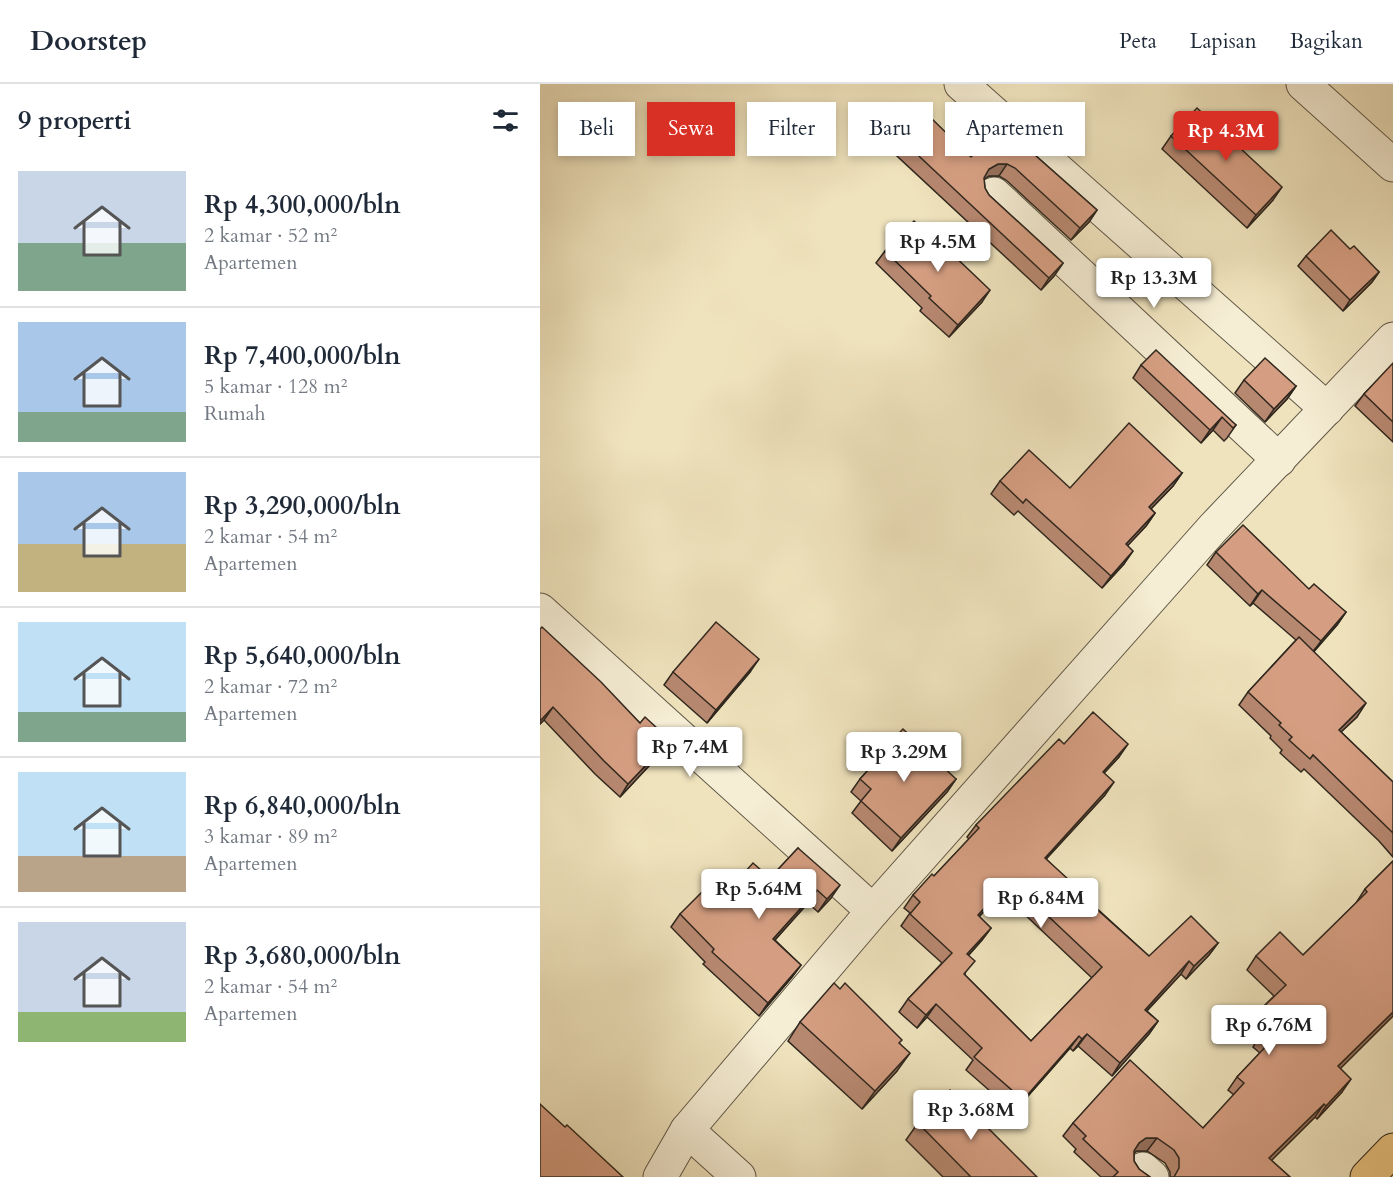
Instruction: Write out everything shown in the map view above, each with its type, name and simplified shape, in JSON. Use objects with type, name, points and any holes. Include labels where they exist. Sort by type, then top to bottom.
[{"type":"main road","points":[[1367,1177],[1393,1150]]},
{"type":"street","points":[[961,84],[1327,409]]},
{"type":"street","points":[[1303,84],[1393,165]]},
{"type":"street","points":[[994,194],[1279,460]]},
{"type":"street","points":[[660,1177],[687,1130],[873,911],[1213,528],[1393,339]]},
{"type":"street","points":[[540,610],[873,911]]},
{"type":"street","points":[[687,1130],[739,1177]]},
{"type":"building","points":[[1197,108],[1282,187],[1256,215],[1171,136]]},
{"type":"building","points":[[933,120],[945,132],[945,156],[1036,156],[1097,210],[1080,228],[1015,168],[1007,164],[998,164],[989,169],[984,178],[985,188],[989,195],[1063,263],[1049,278],[919,156],[933,156]]},
{"type":"building","points":[[914,221],[946,253],[948,250],[990,290],[958,325],[885,251]]},
{"type":"building","points":[[1331,230],[1350,249],[1354,246],[1379,272],[1350,300],[1306,256]]},
{"type":"building","points":[[1156,350],[1236,425],[1233,428],[1222,417],[1210,430],[1141,365]]},
{"type":"building","points":[[1265,358],[1296,386],[1274,409],[1244,380]]},
{"type":"building","points":[[1393,363],[1393,422],[1364,394]]},
{"type":"building","points":[[1129,423],[1182,473],[1149,507],[1155,513],[1126,544],[1133,551],[1111,576],[1026,499],[1023,503],[1000,481],[1029,450],[1070,488]]},
{"type":"building","points":[[1243,525],[1309,589],[1314,584],[1346,612],[1321,641],[1262,590],[1258,594],[1216,552]]},
{"type":"building","points":[[716,622],[759,659],[716,710],[673,672]]},
{"type":"building","points":[[542,627],[601,682],[640,723],[645,717],[670,740],[628,784],[553,707],[540,721],[540,629]]},
{"type":"building","points":[[1299,637],[1366,703],[1339,730],[1393,782],[1393,833],[1313,755],[1310,759],[1289,740],[1292,737],[1279,725],[1281,723],[1248,692]]},
{"type":"building","points":[[1093,712],[1128,744],[1103,772],[1114,782],[1045,858],[1093,902],[1091,904],[1149,956],[1191,916],[1218,943],[1194,966],[1189,961],[1145,1010],[1158,1021],[1120,1063],[1087,1034],[1082,1039],[1079,1036],[1023,1100],[974,1057],[982,1048],[936,1004],[926,1015],[908,999],[952,953],[910,914],[920,902],[913,895],[979,828],[976,825],[1059,739],[1064,744]],"holes":[[[1010,880],[1102,967],[1031,1041],[964,974],[975,961],[967,954],[991,928],[978,915]]]},
{"type":"building","points":[[903,729],[956,779],[901,838],[861,801],[871,789],[860,779],[880,757],[878,755]]},
{"type":"building","points":[[798,848],[840,885],[827,899],[817,890],[773,939],[801,965],[768,1003],[712,952],[714,949],[680,914],[707,887],[720,900],[753,863],[770,878]]},
{"type":"building","points":[[1393,861],[1393,1012],[1338,1066],[1351,1079],[1326,1106],[1324,1104],[1269,1158],[1290,1177],[1174,1177],[1179,1168],[1179,1158],[1174,1150],[1157,1138],[1146,1138],[1134,1151],[1134,1161],[1139,1169],[1150,1177],[1113,1177],[1118,1172],[1083,1139],[1086,1136],[1073,1123],[1130,1060],[1203,1128],[1244,1083],[1237,1077],[1271,1041],[1262,1034],[1267,1028],[1255,1015],[1286,985],[1256,956],[1280,932],[1303,955],[1367,892],[1365,889]]},
{"type":"building","points":[[834,983],[840,989],[845,983],[902,1040],[899,1043],[910,1053],[875,1091],[800,1022]]},
{"type":"building","points":[[950,1090],[1037,1177],[971,1177],[918,1123]]},
{"type":"building","points":[[540,1104],[565,1127],[567,1125],[623,1177],[540,1177]]}]
